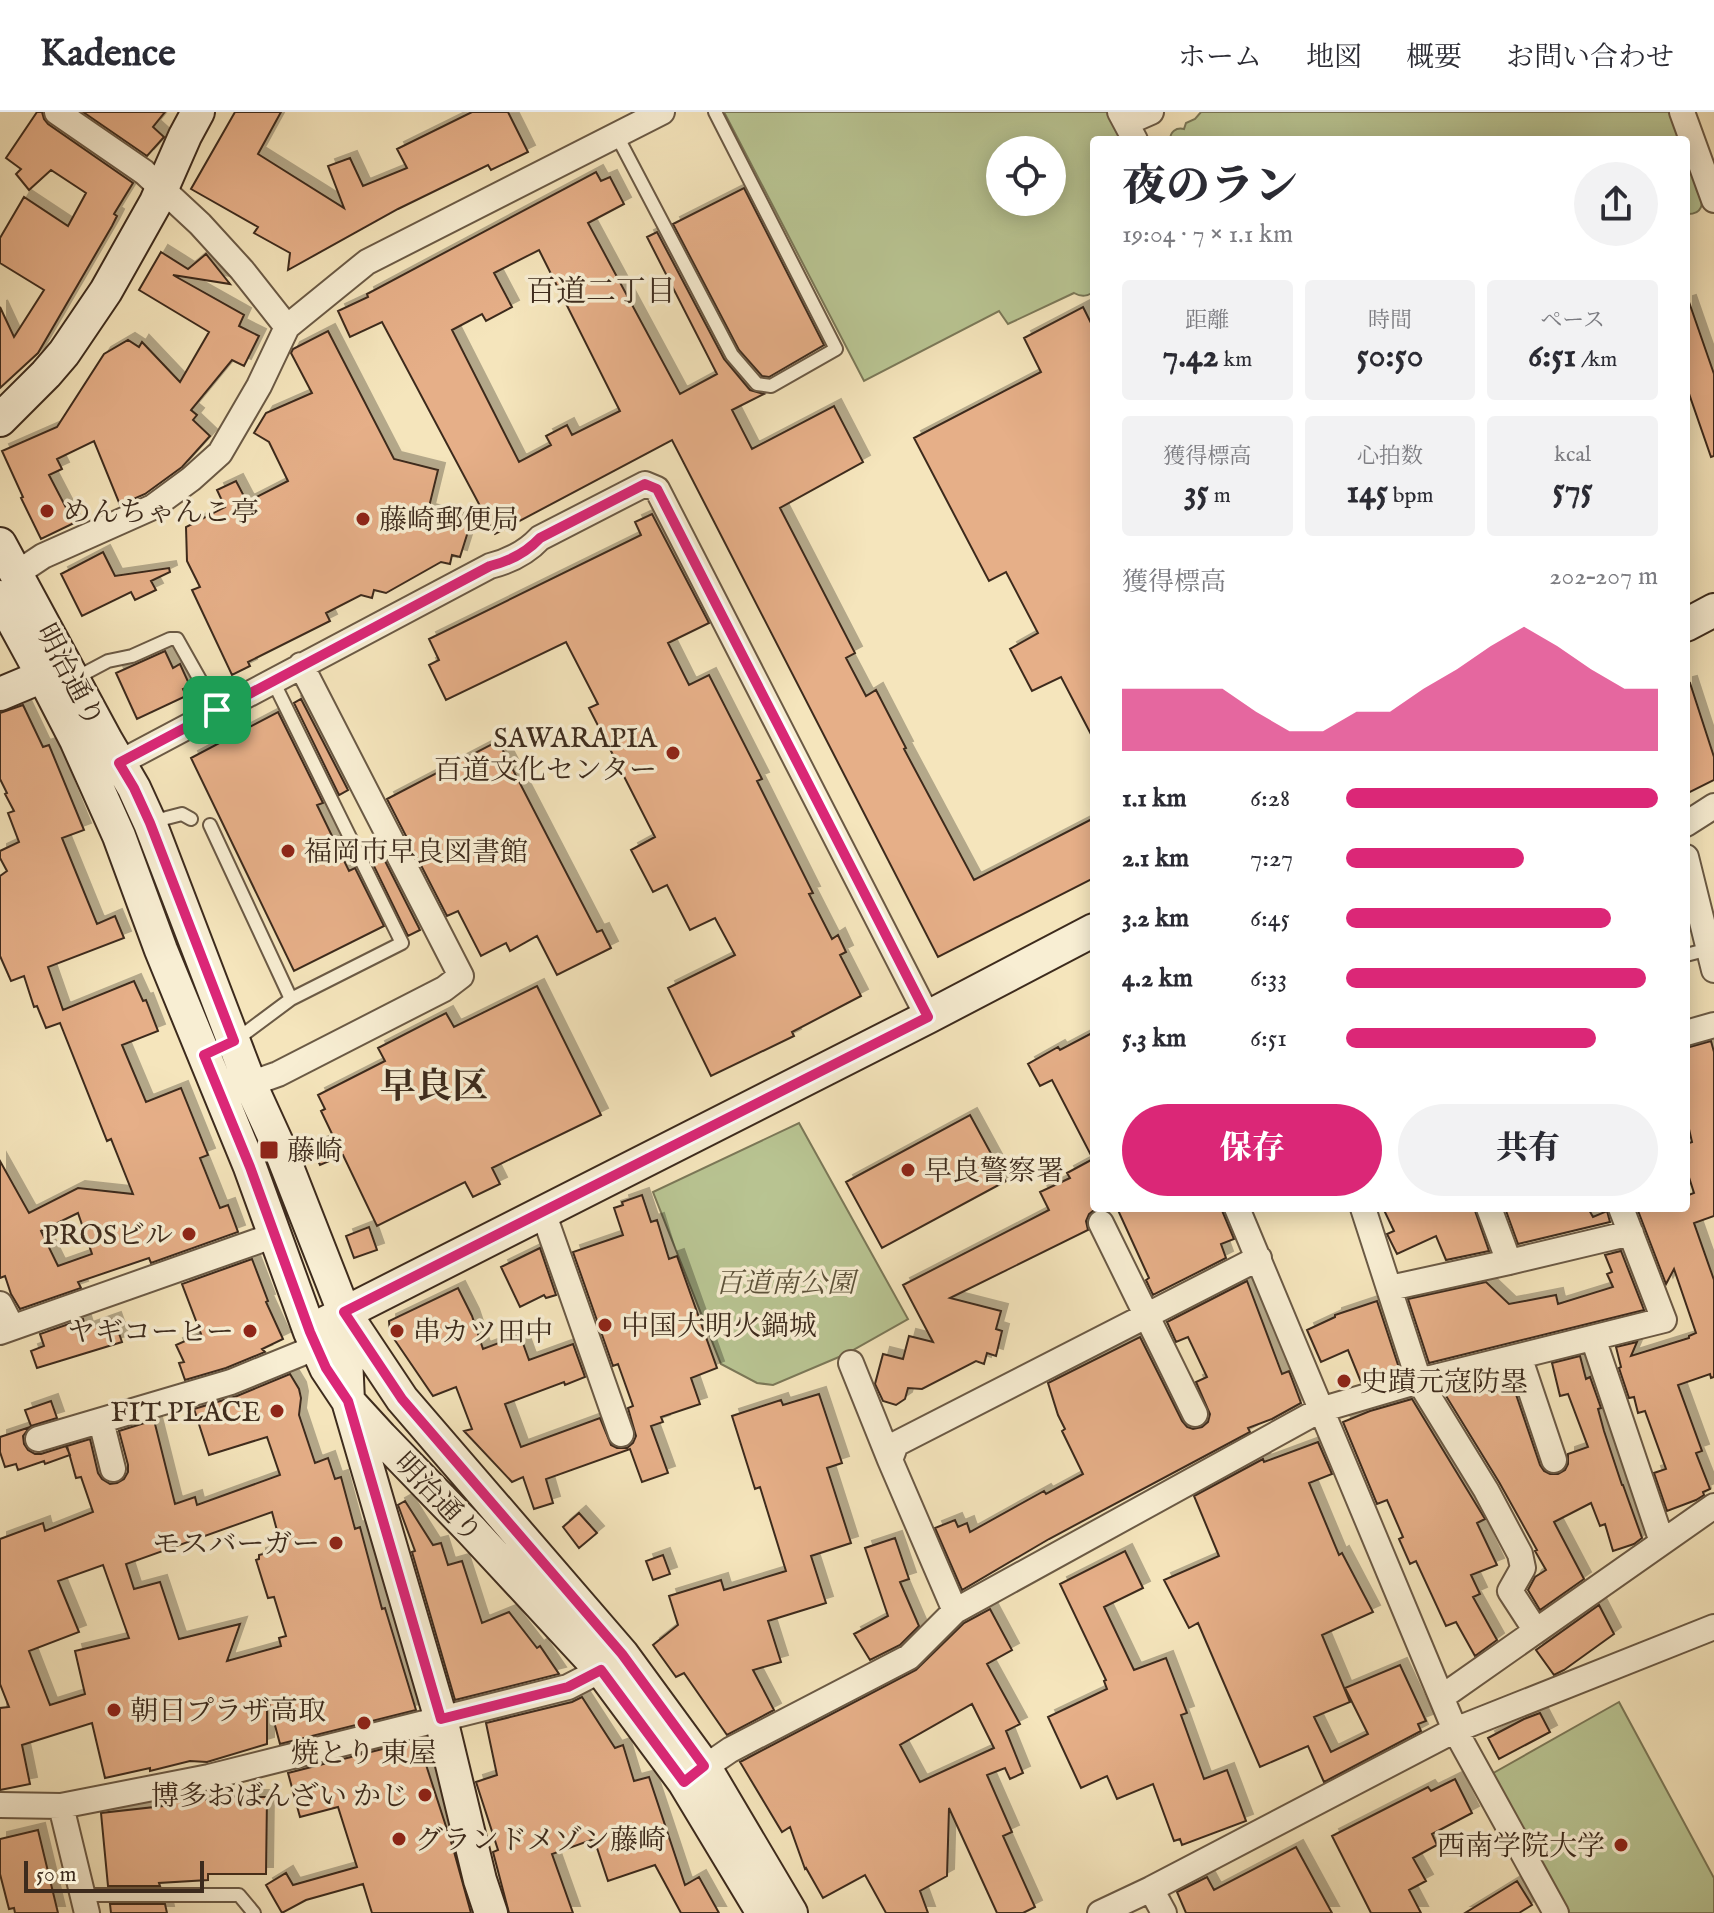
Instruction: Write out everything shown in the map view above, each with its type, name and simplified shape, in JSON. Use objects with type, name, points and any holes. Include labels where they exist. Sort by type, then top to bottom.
[{"type":"street","points":[[57,112],[144,172],[200,224],[242,270],[287,327]]},
{"type":"street","points":[[0,420],[64,353],[106,291],[156,202],[198,112]]},
{"type":"street","points":[[8,585],[43,556],[153,507],[220,453],[259,386],[287,327],[367,262],[662,112]]},
{"type":"street","points":[[1127,125],[1151,112]]},
{"type":"street","points":[[1682,112],[1704,141],[1714,200]]},
{"type":"street","points":[[104,766],[490,566],[530,549],[540,538],[645,484],[657,489],[928,1017]]},
{"type":"street","name":"明治通り","points":[[0,544],[8,585],[104,766],[134,788],[134,829],[161,950],[219,1048],[250,1084],[282,1154],[344,1312],[402,1399],[622,1654],[694,1774],[767,1912]]},
{"type":"street","points":[[1690,623],[1714,610]]},
{"type":"street","points":[[250,1084],[278,1074],[444,989],[461,976],[301,665]]},
{"type":"street","points":[[0,694],[59,677]]},
{"type":"street","points":[[1690,821],[1714,806]]},
{"type":"street","points":[[1690,881],[1703,958]]},
{"type":"street","points":[[38,1439],[231,1382],[314,1340],[344,1312],[1090,932]]},
{"type":"street","points":[[1690,1032],[1714,1025]]},
{"type":"street","name":"明治通り","points":[[219,1048],[250,1167],[326,1368],[348,1401],[551,1614],[694,1774]]},
{"type":"street","points":[[543,1212],[621,1434]]},
{"type":"street","points":[[1239,1212],[1455,1730],[1556,1913]]},
{"type":"street","points":[[1364,1212],[1419,1381],[1486,1490],[1520,1554],[1523,1568],[1510,1591],[1536,1631]]},
{"type":"street","points":[[1490,1212],[1509,1262]]},
{"type":"street","points":[[694,1774],[730,1750],[909,1657],[955,1611],[1320,1410],[1419,1381],[1664,1320],[1623,1212]]},
{"type":"street","points":[[1101,1223],[1195,1414]]},
{"type":"street","points":[[1390,1288],[1631,1233]]},
{"type":"street","points":[[0,1304],[6,1329],[275,1235]]},
{"type":"street","points":[[890,1460],[896,1444],[1259,1258]]},
{"type":"street","points":[[344,1312],[348,1401],[441,1719],[480,1880],[491,1913]]},
{"type":"street","points":[[1593,1338],[1662,1542]]},
{"type":"street","points":[[1519,1356],[1554,1460]]},
{"type":"street","points":[[851,1363],[955,1611]]},
{"type":"street","points":[[101,1421],[113,1469]]},
{"type":"street","points":[[1442,1697],[1714,1506]]},
{"type":"street","points":[[1100,1913],[1455,1730],[1714,1627]]},
{"type":"street","points":[[0,1805],[61,1806],[209,1777],[568,1687],[601,1670]]},
{"type":"street","points":[[61,1806],[84,1904]]},
{"type":"street","points":[[1151,1889],[1164,1913]]},
{"type":"lane","points":[[616,134],[732,355],[757,384],[771,386],[836,349],[715,112]]},
{"type":"lane","points":[[59,677],[177,639],[217,710]]},
{"type":"lane","points":[[219,1048],[291,999],[402,943],[273,681]]},
{"type":"lane","points":[[134,829],[182,814],[191,819]]},
{"type":"lane","points":[[210,825],[291,999]]},
{"type":"lane","points":[[84,1904],[239,1895],[254,1913]]},
{"type":"green space","points":[[724,112],[1109,112],[1122,136],[1090,136],[1090,293],[1085,296],[1074,293],[1008,324],[999,311],[864,381]]},
{"type":"green space","points":[[1201,112],[1690,112],[1702,187],[1697,191],[1702,204],[1696,213],[1690,214],[1690,136],[1171,136]]},
{"type":"green space","name":"百道南公園","points":[[799,1123],[908,1319],[846,1354],[773,1385],[757,1383],[721,1364],[653,1192]]},
{"type":"green space","name":"西南学院大学","points":[[1619,1702],[1714,1878],[1714,1913],[1568,1913],[1488,1776]]},
{"type":"building","points":[[37,112],[42,112],[48,124],[133,183],[114,214],[117,216],[112,226],[38,353],[0,388],[0,307],[14,337],[44,290],[0,263],[0,238],[24,197],[68,226],[86,193],[51,170],[29,190],[16,174],[21,169],[6,158]]},
{"type":"building","points":[[83,112],[165,112],[153,127],[164,137],[147,156]]},
{"type":"building","points":[[235,112],[281,112],[258,154],[344,208],[328,166],[350,158],[363,186],[407,168],[397,149],[472,112],[508,112],[528,152],[491,170],[488,165],[398,209],[288,270],[290,253],[254,233],[258,227],[191,189]]},
{"type":"building","points":[[596,172],[601,181],[610,177],[624,204],[588,223],[680,394],[717,374],[647,237],[657,232],[724,359],[750,390],[764,394],[732,410],[752,449],[834,406],[863,462],[780,508],[855,653],[846,658],[866,696],[876,690],[974,880],[1090,820],[1090,880],[938,957],[672,440],[495,534],[382,322],[350,337],[338,311],[368,297],[367,294]],"holes":[[[539,250],[620,411],[572,435],[567,425],[546,436],[551,445],[519,462],[452,330],[482,314],[486,321],[512,307],[494,273]]]},
{"type":"building","points":[[744,188],[824,345],[769,377],[762,376],[739,350],[673,224]]},
{"type":"building","points":[[161,252],[188,269],[206,254],[230,284],[173,275],[244,315],[239,326],[259,336],[244,366],[232,360],[191,410],[197,415],[193,420],[210,436],[182,467],[145,494],[120,505],[94,441],[57,459],[62,469],[49,475],[74,523],[41,539],[2,451],[57,427],[104,354],[128,340],[139,347],[142,342],[180,382],[209,332],[139,290]]},
{"type":"building","points":[[1690,305],[1714,374],[1714,456],[1711,457],[1690,397]]},
{"type":"building","points":[[1083,307],[1090,321],[1090,732],[1061,677],[1032,691],[1010,649],[1038,633],[1006,572],[989,581],[914,438],[1041,372],[1024,338]]},
{"type":"building","points":[[328,331],[394,459],[438,470],[428,511],[471,522],[460,557],[452,555],[450,564],[441,562],[386,593],[374,590],[372,598],[361,595],[326,613],[330,621],[248,662],[250,666],[232,675],[192,590],[200,587],[187,561],[186,527],[225,507],[217,490],[236,481],[247,502],[288,481],[269,442],[254,433],[266,413],[312,393],[291,353],[293,349]]},
{"type":"building","points":[[652,514],[709,623],[668,643],[689,685],[709,675],[762,779],[757,781],[813,893],[809,894],[832,939],[838,935],[846,952],[840,955],[861,996],[792,1032],[794,1036],[711,1076],[668,988],[735,955],[715,918],[690,930],[667,885],[653,892],[631,850],[655,837],[589,708],[598,704],[566,642],[446,700],[429,665],[439,660],[429,639],[641,535],[635,522]]},
{"type":"building","points":[[103,552],[115,576],[169,568],[170,572],[151,581],[156,590],[135,600],[131,592],[82,616],[61,574]]},
{"type":"building","points":[[165,651],[173,668],[180,664],[190,686],[183,689],[186,696],[137,719],[116,673]]},
{"type":"building","points":[[1690,683],[1714,757],[1714,780],[1690,792]]},
{"type":"building","points":[[301,699],[348,790],[339,795],[294,703]]},
{"type":"building","points":[[23,705],[43,747],[49,745],[84,830],[62,838],[97,924],[115,916],[124,938],[48,967],[63,1010],[134,981],[143,1001],[146,1000],[158,1031],[122,1045],[146,1102],[181,1088],[208,1155],[200,1158],[220,1208],[228,1205],[238,1232],[151,1263],[149,1258],[78,1282],[81,1288],[20,1309],[5,1276],[0,1278],[0,1161],[29,1213],[78,1188],[133,1194],[111,1139],[107,1141],[60,1023],[46,1028],[37,1006],[34,1007],[24,976],[11,981],[0,956],[0,876],[7,871],[0,851],[19,842],[8,813],[14,811],[0,779],[0,713]],"holes":[[[78,1213],[92,1254],[58,1266],[41,1231]]]},
{"type":"building","points":[[278,712],[323,803],[317,805],[349,871],[355,868],[384,926],[294,971],[191,758]]},
{"type":"building","points":[[498,741],[597,932],[602,930],[611,948],[557,975],[537,936],[510,951],[506,943],[481,956],[458,911],[447,916],[387,799]]},
{"type":"building","points":[[382,855],[420,930],[408,936],[371,860]]},
{"type":"building","points":[[537,986],[601,1115],[492,1168],[500,1184],[473,1197],[465,1182],[377,1226],[343,1155],[320,1165],[312,1147],[334,1138],[321,1111],[325,1109],[318,1095],[385,1061],[378,1048],[446,1013],[454,1027]]},
{"type":"building","points":[[1090,1034],[1090,1153],[1052,1080],[1040,1086],[1028,1064],[1058,1047],[1060,1050]]},
{"type":"building","points":[[1711,1041],[1714,1052],[1714,1216],[1694,1223],[1714,1280],[1714,1377],[1711,1378],[1710,1374],[1678,1385],[1702,1451],[1696,1453],[1710,1489],[1696,1500],[1667,1511],[1654,1473],[1666,1469],[1645,1411],[1638,1413],[1634,1397],[1629,1398],[1616,1347],[1637,1342],[1631,1356],[1696,1333],[1674,1269],[1666,1284],[1639,1212],[1690,1212],[1690,1194],[1694,1193],[1690,1180],[1690,1047]]},
{"type":"building","points":[[970,1115],[1006,1181],[882,1248],[846,1182]]},
{"type":"building","points":[[1090,1161],[1092,1212],[1086,1221],[1088,1230],[950,1298],[1001,1311],[996,1329],[1002,1331],[996,1356],[987,1353],[984,1364],[976,1361],[922,1389],[908,1388],[905,1399],[896,1405],[883,1401],[875,1384],[883,1354],[903,1359],[909,1336],[933,1342],[903,1285],[1049,1210],[1040,1192],[1070,1178],[1067,1173]]},
{"type":"building","points":[[642,1195],[651,1222],[657,1220],[669,1259],[677,1256],[717,1368],[691,1378],[700,1404],[661,1417],[663,1422],[651,1426],[668,1473],[642,1482],[630,1449],[546,1479],[553,1503],[534,1509],[523,1477],[512,1482],[464,1431],[472,1429],[456,1387],[433,1396],[390,1333],[389,1321],[458,1288],[483,1349],[520,1335],[529,1360],[573,1344],[585,1377],[505,1404],[521,1447],[600,1418],[611,1445],[627,1448],[636,1436],[628,1408],[633,1406],[618,1364],[613,1366],[573,1252],[623,1235],[614,1208]]},
{"type":"building","points":[[1119,1212],[1223,1212],[1234,1239],[1221,1244],[1226,1258],[1153,1295],[1146,1280],[1149,1278]]},
{"type":"building","points":[[1385,1212],[1475,1212],[1489,1251],[1446,1260],[1436,1236],[1397,1254],[1387,1234],[1394,1231]]},
{"type":"building","points":[[1506,1212],[1590,1212],[1593,1217],[1607,1212],[1610,1222],[1518,1244]]},
{"type":"building","points":[[369,1227],[377,1250],[354,1258],[346,1236]]},
{"type":"building","points":[[540,1248],[556,1295],[546,1298],[544,1295],[520,1307],[501,1267]]},
{"type":"building","points":[[1621,1251],[1644,1310],[1429,1363],[1408,1299],[1486,1282],[1509,1304],[1556,1295],[1558,1304],[1613,1287],[1607,1274],[1612,1272],[1605,1255]]},
{"type":"building","points":[[252,1259],[266,1302],[283,1339],[262,1349],[265,1352],[185,1380],[179,1363],[184,1362],[176,1345],[201,1334],[182,1284]]},
{"type":"building","points":[[1247,1281],[1282,1374],[1289,1371],[1301,1403],[1248,1428],[1250,1432],[1049,1539],[962,1590],[935,1528],[955,1520],[958,1527],[967,1523],[970,1532],[1044,1491],[1046,1494],[1083,1474],[1062,1431],[1065,1429],[1048,1383],[1140,1337],[1182,1421],[1193,1429],[1202,1427],[1208,1422],[1210,1414],[1196,1382],[1207,1377],[1188,1337],[1176,1342],[1167,1322]]},
{"type":"building","points":[[1377,1301],[1400,1371],[1361,1382],[1348,1350],[1321,1362],[1307,1330],[1335,1315]]},
{"type":"building","points":[[83,1319],[86,1329],[114,1319],[122,1342],[37,1368],[31,1351],[44,1346],[40,1334]]},
{"type":"building","points":[[1580,1356],[1586,1379],[1590,1377],[1601,1408],[1598,1409],[1604,1431],[1642,1538],[1613,1551],[1605,1524],[1600,1526],[1591,1503],[1554,1522],[1584,1579],[1540,1610],[1528,1590],[1535,1577],[1546,1570],[1499,1482],[1443,1391],[1509,1374],[1540,1465],[1550,1474],[1558,1474],[1568,1464],[1568,1454],[1588,1447],[1568,1394],[1560,1396],[1552,1363]]},
{"type":"building","points":[[290,1374],[299,1389],[299,1415],[315,1463],[328,1458],[335,1479],[341,1477],[355,1529],[360,1527],[382,1609],[385,1608],[416,1710],[280,1744],[267,1703],[267,1744],[207,1762],[190,1761],[105,1778],[92,1723],[22,1745],[30,1784],[0,1790],[0,1708],[9,1707],[0,1684],[0,1539],[43,1523],[45,1531],[93,1512],[81,1477],[76,1478],[67,1446],[90,1439],[98,1473],[110,1484],[117,1483],[128,1472],[119,1431],[154,1420],[175,1504],[195,1497],[197,1505],[280,1475],[267,1437],[209,1455],[194,1409],[237,1396]],"holes":[[[272,1512],[282,1549],[259,1555],[256,1560],[268,1598],[274,1597],[286,1636],[279,1638],[281,1646],[227,1661],[240,1624],[179,1639],[160,1582],[134,1589],[126,1564]],[[103,1565],[129,1638],[75,1651],[85,1694],[50,1705],[29,1651],[79,1632],[58,1581]]]},
{"type":"building","points":[[819,1394],[842,1463],[827,1468],[851,1543],[811,1556],[826,1603],[768,1621],[781,1662],[753,1670],[774,1710],[727,1735],[684,1673],[676,1677],[653,1645],[678,1625],[669,1596],[721,1580],[724,1590],[786,1571],[760,1487],[755,1489],[732,1416],[781,1400],[783,1405]]},
{"type":"building","points":[[1412,1399],[1485,1519],[1477,1523],[1497,1565],[1471,1575],[1480,1594],[1473,1597],[1497,1640],[1475,1656],[1456,1622],[1446,1626],[1416,1561],[1410,1564],[1399,1539],[1403,1537],[1387,1500],[1377,1504],[1343,1422]]},
{"type":"building","points":[[51,1401],[57,1418],[31,1426],[25,1410]]},
{"type":"building","points":[[30,1427],[23,1436],[28,1450],[41,1454],[66,1446],[70,1455],[18,1470],[16,1464],[5,1467],[0,1452],[0,1437]]},
{"type":"building","points":[[1318,1442],[1332,1474],[1309,1483],[1339,1555],[1342,1553],[1373,1612],[1322,1635],[1350,1702],[1314,1717],[1331,1752],[1368,1734],[1345,1688],[1400,1665],[1426,1721],[1418,1724],[1421,1731],[1324,1782],[1308,1746],[1260,1767],[1198,1623],[1189,1628],[1164,1580],[1219,1556],[1194,1496],[1263,1459],[1264,1462]]},
{"type":"building","points":[[405,1501],[433,1545],[441,1543],[448,1565],[462,1561],[482,1623],[509,1612],[537,1648],[540,1646],[559,1674],[455,1700],[412,1552],[415,1551],[398,1505]]},
{"type":"building","points":[[579,1513],[597,1533],[579,1548],[563,1527]]},
{"type":"building","points":[[895,1538],[909,1579],[900,1582],[919,1626],[900,1645],[870,1660],[854,1634],[888,1616],[865,1548]]},
{"type":"building","points":[[1125,1551],[1143,1588],[1104,1607],[1134,1670],[1166,1658],[1187,1713],[1181,1715],[1204,1779],[1227,1770],[1246,1821],[1182,1845],[1180,1839],[1174,1841],[1153,1784],[1117,1799],[1107,1776],[1081,1788],[1048,1717],[1107,1689],[1106,1680],[1060,1584]]},
{"type":"building","points":[[663,1555],[670,1574],[653,1580],[646,1561]]},
{"type":"building","points":[[1599,1605],[1614,1634],[1554,1675],[1536,1650]]},
{"type":"building","points":[[990,1609],[1012,1650],[987,1664],[1020,1724],[1006,1731],[1023,1773],[1010,1779],[1005,1768],[987,1775],[1012,1832],[1003,1836],[1035,1907],[1023,1913],[997,1913],[949,1808],[947,1876],[920,1891],[928,1913],[886,1913],[865,1875],[823,1898],[805,1869],[790,1827],[782,1832],[740,1762],[916,1670],[964,1623]],"holes":[[[972,1704],[994,1748],[920,1782],[900,1745]]]},
{"type":"building","points":[[582,1697],[615,1748],[623,1745],[634,1781],[649,1777],[685,1885],[699,1877],[719,1913],[681,1913],[655,1865],[608,1881],[594,1839],[552,1854],[573,1913],[509,1913],[493,1852],[498,1850],[476,1782],[497,1775],[486,1723]]},
{"type":"building","points":[[1540,1713],[1550,1732],[1499,1759],[1488,1738]]},
{"type":"building","name":"グランドメゾン藤崎","points":[[418,1740],[471,1913],[372,1913],[363,1884],[306,1900],[282,1913],[266,1885],[286,1873],[293,1885],[357,1867],[338,1807],[300,1817],[288,1773]]},
{"type":"building","points":[[1455,1779],[1472,1813],[1432,1834],[1437,1845],[1413,1858],[1426,1881],[1409,1890],[1421,1913],[1371,1913],[1332,1836],[1428,1787],[1431,1791]]},
{"type":"building","points":[[267,1797],[266,1874],[208,1874],[208,1880],[159,1883],[160,1886],[108,1886],[101,1813],[172,1805],[172,1800]]},
{"type":"building","points":[[38,1830],[58,1913],[15,1913],[14,1908],[9,1909],[0,1874],[0,1839]]},
{"type":"building","points":[[1296,1847],[1332,1913],[1186,1913],[1177,1892],[1207,1877],[1214,1890]]},
{"type":"building","points":[[1517,1881],[1532,1905],[1519,1913],[1465,1913]]},
{"type":"building","points":[[110,1904],[165,1904],[167,1913],[111,1913]]},
{"type":"place","name":"めんちゃんこ亭","points":[[47,511]]},
{"type":"place","name":"藤崎郵便局","points":[[363,519]]},
{"type":"place","name":"SAWARAPIA 百道文化センター","points":[[673,753]]},
{"type":"place","name":"福岡市早良図書館","points":[[288,851]]},
{"type":"place","name":"藤崎","points":[[269,1150]]},
{"type":"place","name":"早良警察署","points":[[908,1170]]},
{"type":"place","name":"PROSビル","points":[[189,1234]]},
{"type":"place","name":"中国大明火鍋城","points":[[605,1325]]},
{"type":"place","name":"ヤギコーヒー","points":[[250,1331]]},
{"type":"place","name":"串カツ田中","points":[[397,1331]]},
{"type":"place","name":"史蹟元寇防塁","points":[[1344,1381]]},
{"type":"place","name":"FIT PLACE","points":[[277,1411]]},
{"type":"place","name":"モスバーガー","points":[[336,1543]]},
{"type":"place","name":"朝日プラザ高取","points":[[114,1710]]},
{"type":"place","name":"焼とり 東屋","points":[[364,1723]]},
{"type":"place","name":"博多おばんざい かじ","points":[[425,1795]]},
{"type":"place","name":"グランドメゾン藤崎","points":[[399,1839]]},
{"type":"place","name":"西南学院大学","points":[[1621,1845]]},
{"type":"district","name":"百道二丁目","points":[[601,291]]},
{"type":"district","name":"早良区","points":[[434,1085]]},
{"type":"route","points":[[645,484],[657,489],[928,1017],[344,1312],[402,1399],[622,1654],[704,1766],[684,1782],[601,1670],[568,1687],[441,1719],[348,1401],[326,1368],[310,1332],[250,1167],[204,1055],[234,1041],[150,823],[119,763],[217,710],[490,566],[530,549],[540,538],[645,484]]}]
